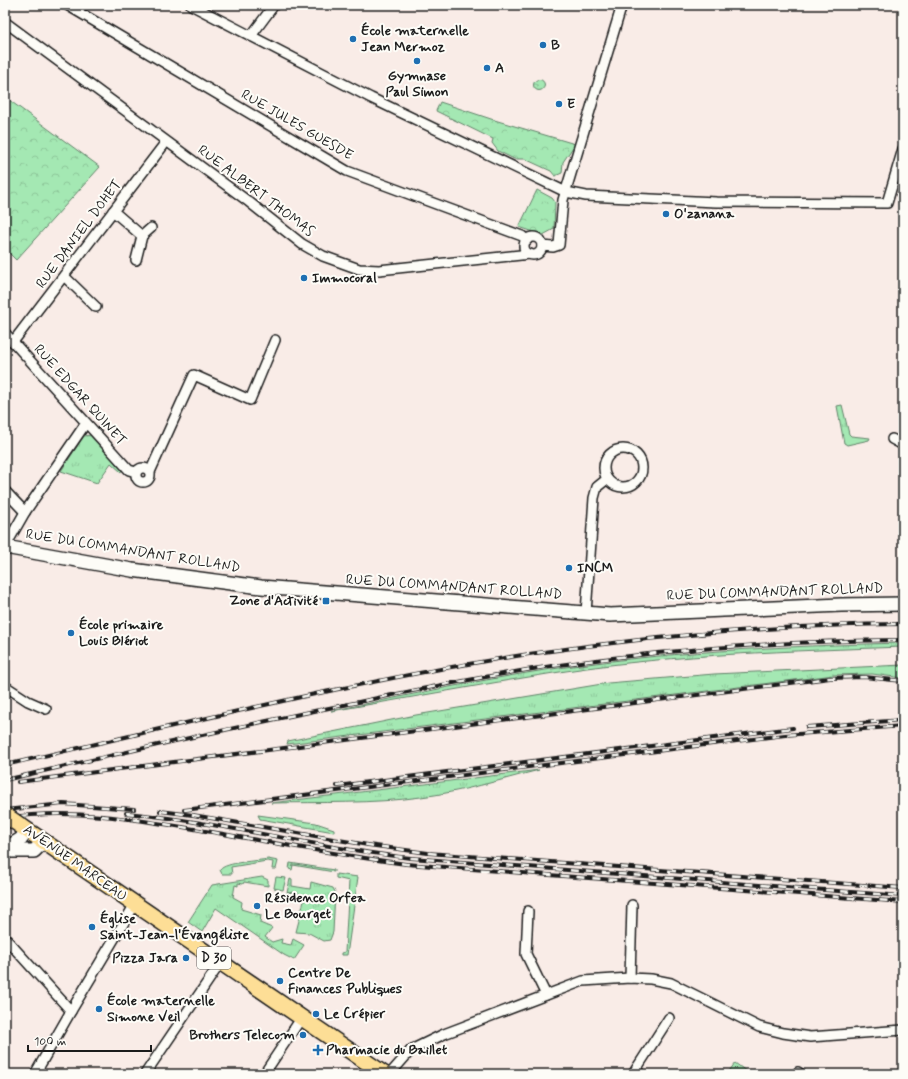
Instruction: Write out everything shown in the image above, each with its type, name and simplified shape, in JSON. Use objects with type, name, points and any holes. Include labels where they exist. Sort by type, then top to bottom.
[{"type":"main road","name":"AVENUE MARCEAU","points":[[5,815],[385,1074]]},
{"type":"street","name":"RUE JULES GUESDE","points":[[67,5],[347,171],[522,236],[527,240],[536,238],[542,246]]},
{"type":"street","points":[[191,5],[371,98],[566,192],[586,196],[716,202],[887,203],[901,154]]},
{"type":"street","points":[[251,36],[274,5]]},
{"type":"street","points":[[527,240],[525,250],[530,254],[537,254],[542,246],[553,247],[559,245],[563,200],[622,5]]},
{"type":"street","name":"RUE ALBERT THOMAS","points":[[5,22],[166,142],[250,202],[302,244],[323,256],[359,269],[378,270],[530,254]]},
{"type":"street","name":"RUE DANIEL DOHET","points":[[13,342],[166,142]]},
{"type":"street","points":[[113,211],[142,236]]},
{"type":"street","points":[[136,260],[142,236],[151,228]]},
{"type":"street","points":[[64,276],[96,307]]},
{"type":"street","name":"RUE EDGAR QUINET","points":[[5,333],[129,470],[136,472],[143,468],[150,472],[194,375],[250,400],[275,340]]},
{"type":"street","points":[[5,547],[25,512],[86,423]]},
{"type":"street","points":[[892,439],[903,445]]},
{"type":"street","points":[[627,450],[639,457],[642,471],[635,483],[621,487],[612,484],[607,479],[604,466],[612,453],[627,450]]},
{"type":"street","points":[[586,613],[594,498],[596,487],[607,479]]},
{"type":"street","points":[[5,491],[25,512]]},
{"type":"street","name":"RUE DU COMMANDANT ROLLAND","points":[[5,547],[132,570],[261,587],[610,615],[841,605],[903,604]]},
{"type":"street","points":[[5,686],[28,701],[46,709]]},
{"type":"street","points":[[5,850],[21,839],[24,828]]},
{"type":"street","points":[[5,850],[34,851],[44,842]]},
{"type":"street","points":[[35,1074],[135,904]]},
{"type":"street","points":[[630,978],[632,905]]},
{"type":"street","points":[[528,911],[526,954],[546,995]]},
{"type":"street","points":[[5,938],[71,1011]]},
{"type":"street","points":[[145,1074],[221,962]]},
{"type":"street","points":[[385,1074],[411,1050],[444,1034],[583,981],[651,978],[671,982],[759,1027],[810,1037],[903,1030]]},
{"type":"street","points":[[264,1074],[302,1017]]},
{"type":"street","points":[[633,1074],[669,1018]]},
{"type":"green space","points":[[537,80],[541,80],[543,81],[543,89],[537,90],[534,87],[534,83]]},
{"type":"green space","points":[[5,97],[100,167],[16,260],[5,249]]},
{"type":"green space","points":[[440,102],[575,144],[563,162],[562,173],[555,176],[551,171],[525,159],[514,159],[498,151],[492,143],[493,139],[436,111]]},
{"type":"green space","points":[[537,190],[552,198],[555,202],[554,229],[543,235],[519,227]]},
{"type":"green space","points":[[842,405],[849,434],[851,436],[870,438],[869,440],[847,445],[844,443],[837,406]]},
{"type":"green space","points":[[90,435],[122,469],[121,472],[111,463],[97,483],[61,471],[84,436]]},
{"type":"green space","points":[[903,643],[903,647],[734,654],[608,665],[331,711],[513,675],[584,664],[720,651]]},
{"type":"green space","points":[[903,665],[903,678],[872,674],[834,675],[287,744],[288,741],[416,715],[608,683],[714,674]]},
{"type":"green space","points":[[539,770],[466,789],[421,797],[365,802],[271,803]]},
{"type":"green space","points":[[258,815],[316,823],[334,829],[334,832],[260,819]]},
{"type":"green space","points":[[268,859],[278,861],[276,869],[272,869],[273,862],[267,861],[231,867],[232,874],[222,874],[220,870],[228,865]]},
{"type":"green space","points":[[290,863],[334,870],[334,872],[293,865],[292,870],[289,869]]},
{"type":"green space","points":[[336,874],[358,877],[347,955],[341,955],[341,953],[345,952],[349,881],[336,878]]},
{"type":"green space","points":[[262,877],[268,880],[268,886],[244,882],[243,884],[238,883],[238,886],[235,885],[233,897],[242,902],[241,909],[261,915],[260,923],[272,928],[265,937],[272,942],[282,939],[281,943],[291,945],[293,939],[304,945],[294,960],[284,955],[216,908],[202,932],[188,922],[212,885]]},
{"type":"green space","points":[[276,877],[286,878],[283,890],[274,888]]},
{"type":"green space","points":[[290,879],[292,880],[292,886],[310,889],[311,882],[333,888],[335,892],[333,932],[330,940],[324,941],[309,933],[296,932],[305,897],[296,892],[287,893]]},
{"type":"green space","points":[[735,1063],[750,1074],[727,1074]]},
{"type":"railway","points":[[5,765],[332,690],[529,654],[622,642],[762,629],[903,624]]},
{"type":"railway","points":[[5,780],[266,721],[477,678],[527,670],[639,655],[727,647],[815,642],[903,640]]},
{"type":"railway","points":[[18,782],[830,678],[864,677],[903,681]]},
{"type":"railway","points":[[807,727],[903,720]]},
{"type":"railway","points":[[184,810],[785,735],[903,726]]},
{"type":"railway","points":[[337,786],[793,728]]},
{"type":"railway","points":[[5,810],[63,804],[134,809]]},
{"type":"railway","points":[[160,811],[193,815],[368,845],[428,853],[903,888]]},
{"type":"railway","points":[[126,813],[198,822],[339,848],[411,858],[903,896]]},
{"type":"railway","points":[[5,818],[54,814],[103,816],[151,822],[406,864],[903,902]]},
{"type":"place","name":"École maternelle Jean Mermoz","points":[[353,39]]},
{"type":"place","name":"B","points":[[543,45]]},
{"type":"place","name":"Gymnase Paul Simon","points":[[417,61]]},
{"type":"place","name":"A","points":[[487,68]]},
{"type":"place","name":"E","points":[[559,104]]},
{"type":"place","name":"O'zanana","points":[[666,214]]},
{"type":"place","name":"Immocoral","points":[[304,278]]},
{"type":"place","name":"INCM","points":[[569,568]]},
{"type":"place","name":"Zone d'Activité","points":[[326,601]]},
{"type":"place","name":"École primaire Louis Blériot","points":[[71,633]]},
{"type":"place","name":"Résidence Orfea Le Bourget","points":[[257,906]]},
{"type":"place","name":"Église Saint-Jean-l'Évangéliste","points":[[92,927]]},
{"type":"place","name":"Pizza Jara","points":[[186,958]]},
{"type":"place","name":"Centre De Finances Publiques","points":[[280,981]]},
{"type":"place","name":"École maternelle Simone Veil","points":[[99,1009]]},
{"type":"place","name":"Le Crépier","points":[[316,1014]]},
{"type":"place","name":"Brothers Telecom","points":[[303,1035]]},
{"type":"place","name":"Pharmacie du Baillet","points":[[318,1050]]}]
